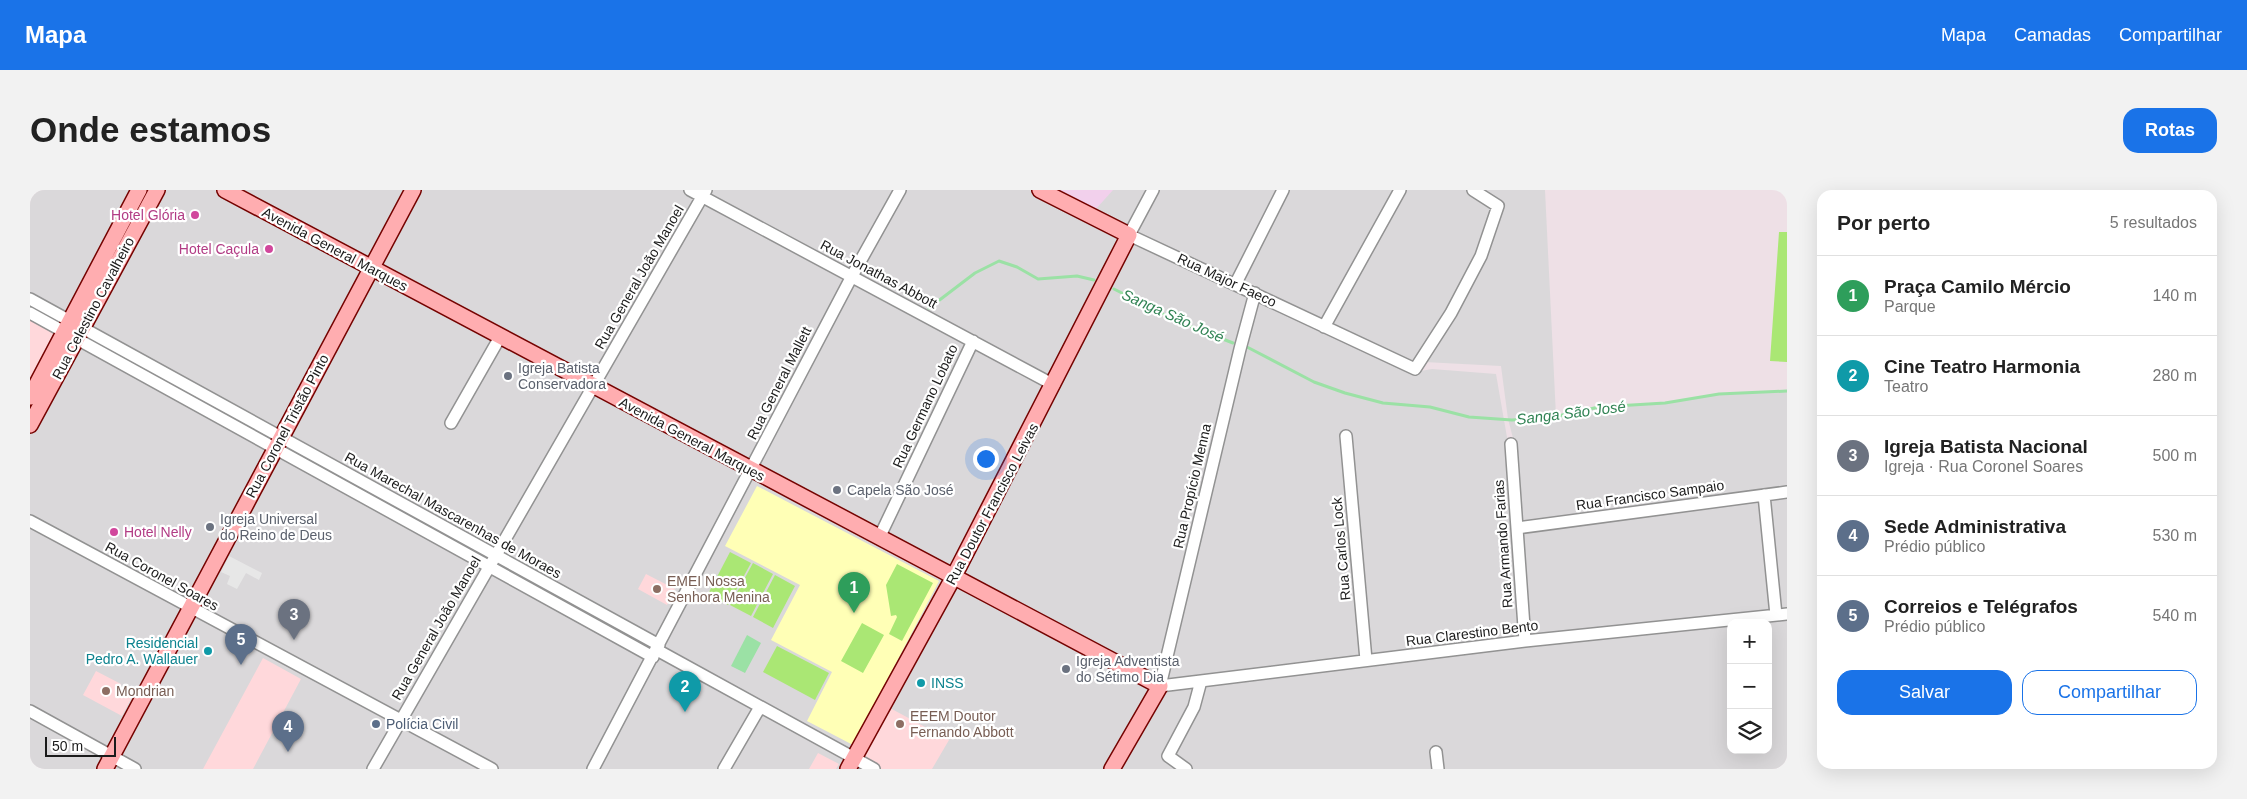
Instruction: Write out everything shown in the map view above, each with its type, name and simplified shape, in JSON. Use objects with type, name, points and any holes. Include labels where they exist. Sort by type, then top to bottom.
[{"type":"main road","name":"Rua Celestino Cavalheiro","points":[[30,425],[139,190]]},
{"type":"main road","name":"Rua Celestino Cavalheiro","points":[[30,397],[73,330],[157,190]]},
{"type":"main road","name":"Avenida General Marques","points":[[225,190],[1160,686]]},
{"type":"main road","name":"Rua Coronel Tristão Pinto","points":[[108,763],[413,190]]},
{"type":"main road","name":"Rua Major Faeco","points":[[1040,190],[1129,235]]},
{"type":"main road","name":"Rua Doutor Francisco Leivas","points":[[851,764],[954,578],[1129,235]]},
{"type":"main road","points":[[1112,769],[1160,686]]},
{"type":"street","name":"Rua Jonathas Abbott","points":[[690,190],[704,193],[852,276],[1054,385]]},
{"type":"street","name":"Rua General Mallett","points":[[593,769],[852,276],[900,190]]},
{"type":"street","points":[[1129,235],[1153,190]]},
{"type":"street","points":[[1236,283],[1283,190]]},
{"type":"street","points":[[1324,327],[1400,190]]},
{"type":"street","name":"Rua Major Faeco","points":[[1129,235],[1236,283],[1324,327],[1416,369],[1452,313],[1481,256],[1498,206],[1473,190]]},
{"type":"street","name":"Rua General João Manoel","points":[[374,769],[400,720],[704,193]]},
{"type":"street","name":"Rua Propício Menna","points":[[1160,686],[1240,348],[1256,293]]},
{"type":"street","name":"Rua Marechal Mascarenhas de Moraes","points":[[30,299],[73,330],[278,443],[489,566],[760,706],[851,764],[874,769]]},
{"type":"street","name":"Rua Marechal Mascarenhas de Moraes","points":[[30,313],[73,330]]},
{"type":"street","points":[[451,423],[500,337]]},
{"type":"street","name":"Rua Germano Lobato","points":[[879,538],[972,341]]},
{"type":"street","name":"Rua Carlos Lock","points":[[1346,436],[1366,660]]},
{"type":"street","name":"Rua Marechal Mascarenhas de Moraes","points":[[278,443],[496,555],[656,651]]},
{"type":"street","name":"Rua Armando Farias","points":[[1511,444],[1525,641]]},
{"type":"street","name":"Rua Francisco Sampaio","points":[[1516,528],[1787,492]]},
{"type":"street","points":[[1764,495],[1781,614]]},
{"type":"street","name":"Rua Coronel Soares","points":[[30,521],[492,769]]},
{"type":"street","name":"Rua Clarestino Bento","points":[[1160,686],[1525,641],[1781,614]]},
{"type":"street","points":[[1186,769],[1168,756],[1194,707],[1201,681]]},
{"type":"street","points":[[724,769],[760,706]]},
{"type":"street","points":[[30,711],[108,763],[135,769]]},
{"type":"street","points":[[1436,752],[1438,769]]},
{"type":"shaded area","points":[[30,190],[225,190],[1160,686],[1112,769],[30,769]]},
{"type":"shaded area","points":[[235,190],[408,190],[369,262]]},
{"type":"shaded area","points":[[419,190],[685,190],[699,197],[593,381],[378,266]]},
{"type":"shaded area","points":[[709,190],[896,190],[851,272],[707,194]]},
{"type":"shaded area","points":[[903,190],[1030,190],[1122,236],[1051,380],[856,275]]},
{"type":"shaded area","points":[[1050,190],[1150,190],[1128,229]]},
{"type":"shaded area","points":[[1057,190],[1113,190],[1095,210]]},
{"type":"shaded area","points":[[1153,190],[1473,190],[1498,206],[1481,256],[1415,369],[1129,235]]},
{"type":"shaded area","points":[[1479,190],[1545,190],[1556,416],[1599,407],[1664,403],[1720,394],[1787,391],[1787,489],[1519,524],[1514,442],[1508,419],[1501,366],[1424,362],[1501,206]]},
{"type":"shaded area","points":[[704,200],[847,277],[750,464],[598,384]]},
{"type":"shaded area","points":[[1779,232],[1787,232],[1787,362],[1770,361]]},
{"type":"shaded area","points":[[1132,240],[1252,294],[1158,680],[959,575]]},
{"type":"shaded area","points":[[853,280],[969,343],[878,532],[755,467]]},
{"type":"shaded area","points":[[1257,298],[1415,372],[1432,369],[1496,374],[1508,443],[1522,638],[1165,683]]},
{"type":"shaded area","points":[[30,319],[56,333],[30,383]]},
{"type":"shaded area","points":[[91,337],[265,435],[264,438],[89,341]]},
{"type":"shaded area","points":[[974,345],[1048,385],[952,571],[884,535]]},
{"type":"shaded area","points":[[289,447],[480,552],[478,555],[287,451]]},
{"type":"shaded area","points":[[757,486],[939,581],[853,745],[807,721],[832,672],[771,640],[800,585],[725,546]]},
{"type":"shaded area","points":[[1787,495],[1787,611],[1778,612],[1767,497]]},
{"type":"shaded area","points":[[1762,498],[1773,612],[1527,638],[1519,530]]},
{"type":"shaded area","points":[[730,552],[751,563],[728,605],[708,594]]},
{"type":"shaded area","points":[[229,556],[262,573],[259,580],[246,573],[237,589],[227,584],[230,576],[221,572]]},
{"type":"shaded area","points":[[502,563],[644,642],[641,646],[499,567]]},
{"type":"shaded area","points":[[753,563],[773,574],[751,616],[730,605]]},
{"type":"shaded area","points":[[897,564],[933,583],[902,641],[889,634],[897,617],[896,615],[891,616],[886,585]]},
{"type":"shaded area","name":"EMEI Nossa Senhora Menina","points":[[646,574],[675,589],[667,605],[638,589]]},
{"type":"shaded area","points":[[775,575],[795,586],[773,628],[753,617]]},
{"type":"shaded area","points":[[1787,616],[1787,769],[1191,769],[1172,755],[1204,683],[1727,623],[1727,754],[1772,754],[1772,619],[1761,619]]},
{"type":"shaded area","points":[[862,623],[884,635],[863,673],[841,661]]},
{"type":"shaded area","points":[[747,635],[761,643],[745,673],[731,666]]},
{"type":"shaded area","points":[[777,646],[829,673],[815,700],[763,672]]},
{"type":"shaded area","points":[[263,658],[301,679],[253,769],[203,769]]},
{"type":"shaded area","name":"Mondrian","points":[[96,671],[121,684],[119,688],[133,695],[122,716],[83,695]]},
{"type":"shaded area","points":[[1197,684],[1191,707],[1165,754],[1181,769],[1117,769],[1164,689]]},
{"type":"shaded area","name":"EEEM Doutor Fernando Abbott","points":[[890,708],[949,740],[932,769],[881,769],[862,759]]},
{"type":"shaded area","points":[[818,753],[839,764],[836,769],[809,769]]},
{"type":"waterway","name":"Sanga São José","points":[[929,308],[975,273],[999,261],[1017,267],[1038,279],[1077,276],[1094,280]]},
{"type":"waterway","name":"Sanga São José","points":[[1114,289],[1179,322],[1233,343]]},
{"type":"waterway","name":"Sanga São José","points":[[1247,347],[1314,382],[1345,393],[1383,403],[1430,407],[1469,417],[1512,420],[1553,417],[1599,407],[1665,403],[1719,394],[1787,391]]},
{"type":"place","name":"Hotel Glória","points":[[195,215]]},
{"type":"place","name":"Hotel Caçula","points":[[269,249]]},
{"type":"place","name":"Igreja Batista Conservadora","points":[[508,376]]},
{"type":"place","name":"Capela São José","points":[[837,490]]},
{"type":"place","name":"Igreja Universal do Reino de Deus","points":[[210,527]]},
{"type":"place","name":"Hotel Nelly","points":[[114,532]]},
{"type":"place","name":"EMEI Nossa Senhora Menina","points":[[657,589]]},
{"type":"place","name":"Praça Camilo Mércio","points":[[854,613]]},
{"type":"place","name":"Igreja Batista Nacional","points":[[294,640]]},
{"type":"place","name":"Residencial Pedro A. Wallauer","points":[[208,651]]},
{"type":"place","name":"Correios e Telégrafos","points":[[241,665]]},
{"type":"place","name":"Igreja Adventista do Sétimo Dia","points":[[1066,669]]},
{"type":"place","name":"INSS","points":[[921,683]]},
{"type":"place","name":"Mondrian","points":[[106,691]]},
{"type":"place","name":"Cine Teatro Harmonia","points":[[685,712]]},
{"type":"place","name":"Polícia Civil","points":[[376,724]]},
{"type":"place","name":"EEEM Doutor Fernando Abbott","points":[[900,724]]},
{"type":"place","name":"Sede Administrativa","points":[[288,752]]}]
